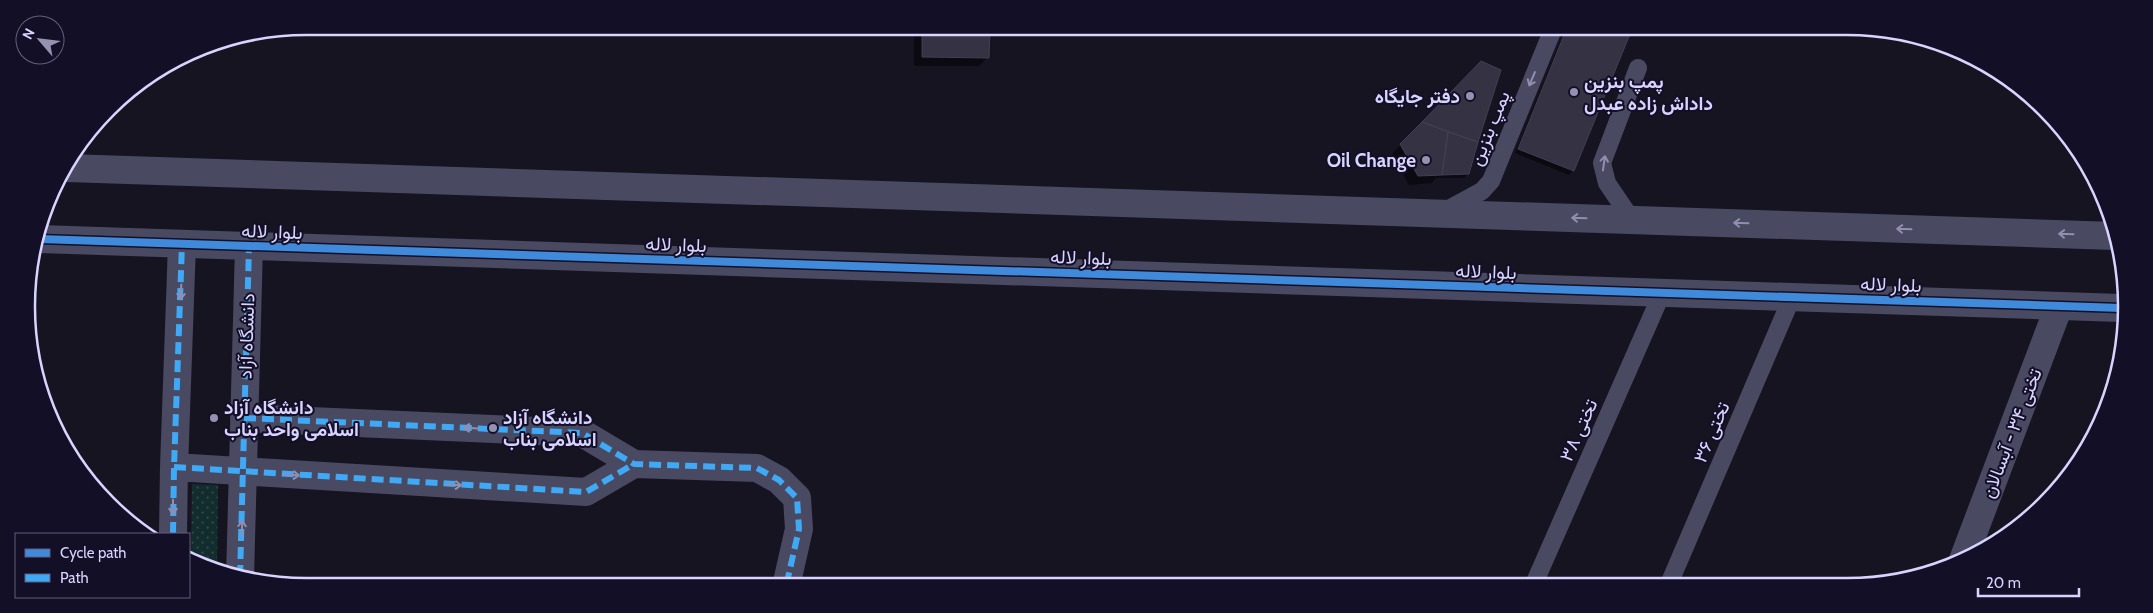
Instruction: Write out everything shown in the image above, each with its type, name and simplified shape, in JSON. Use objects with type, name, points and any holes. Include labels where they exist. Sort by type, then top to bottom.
[{"type":"street","points":[[73,168],[2109,236]]},
{"type":"street","name":"بلوار لاله","points":[[43,239],[2118,308]]},
{"type":"street","points":[[173,533],[182,244]]},
{"type":"street","name":"دانشگاه آزاد","points":[[240,570],[249,246]]},
{"type":"street","name":"تختی ۳۴ - آبسالان","points":[[1967,550],[2059,306]]},
{"type":"street","points":[[244,418],[582,433],[634,464],[757,468],[779,480],[797,498],[799,530],[788,578]]},
{"type":"street","points":[[174,468],[586,492],[634,464]]},
{"type":"lane","name":"پمپ بنزین","points":[[1440,213],[1482,191],[1491,181],[1551,35]]},
{"type":"lane","points":[[1632,220],[1607,184],[1602,163],[1638,68]]},
{"type":"lane","name":"تختی ۳۸","points":[[1537,578],[1662,293]]},
{"type":"lane","name":"تختی ۳۶","points":[[1672,578],[1792,297]]},
{"type":"green space","points":[[192,484],[218,485],[217,563],[191,552]]},
{"type":"building","points":[[922,35],[990,35],[989,58],[922,57]]},
{"type":"building","name":"پمپ بنزین داداش زاده عبدل","points":[[1564,35],[1630,35],[1574,171],[1518,149]]},
{"type":"building","name":"دفتر جایگاه","points":[[1481,61],[1501,70],[1478,142],[1422,122]]},
{"type":"building","name":"Oil Change","points":[[1422,122],[1448,132],[1442,175],[1418,176],[1400,144]]},
{"type":"building","points":[[1448,132],[1478,142],[1469,174],[1442,175]]},
{"type":"marked path","points":[[173,533],[182,244]]},
{"type":"marked path","points":[[240,570],[249,246]]},
{"type":"marked path","points":[[244,418],[582,433],[634,464],[757,468],[779,480],[797,498],[799,529],[788,578]]},
{"type":"marked path","points":[[174,467],[586,492],[634,464]]},
{"type":"cycle path","points":[[43,239],[2118,308]]},
{"type":"place","name":"پمپ بنزین داداش زاده عبدل","points":[[1574,92]]},
{"type":"place","name":"دفتر جایگاه","points":[[1470,96]]},
{"type":"place","name":"Oil Change","points":[[1426,160]]},
{"type":"place","name":"دانشگاه آزاد اسلامی واحد بناب","points":[[214,418]]},
{"type":"place","name":"دانشگاه آزاد اسلامی بناب","points":[[493,428]]}]
